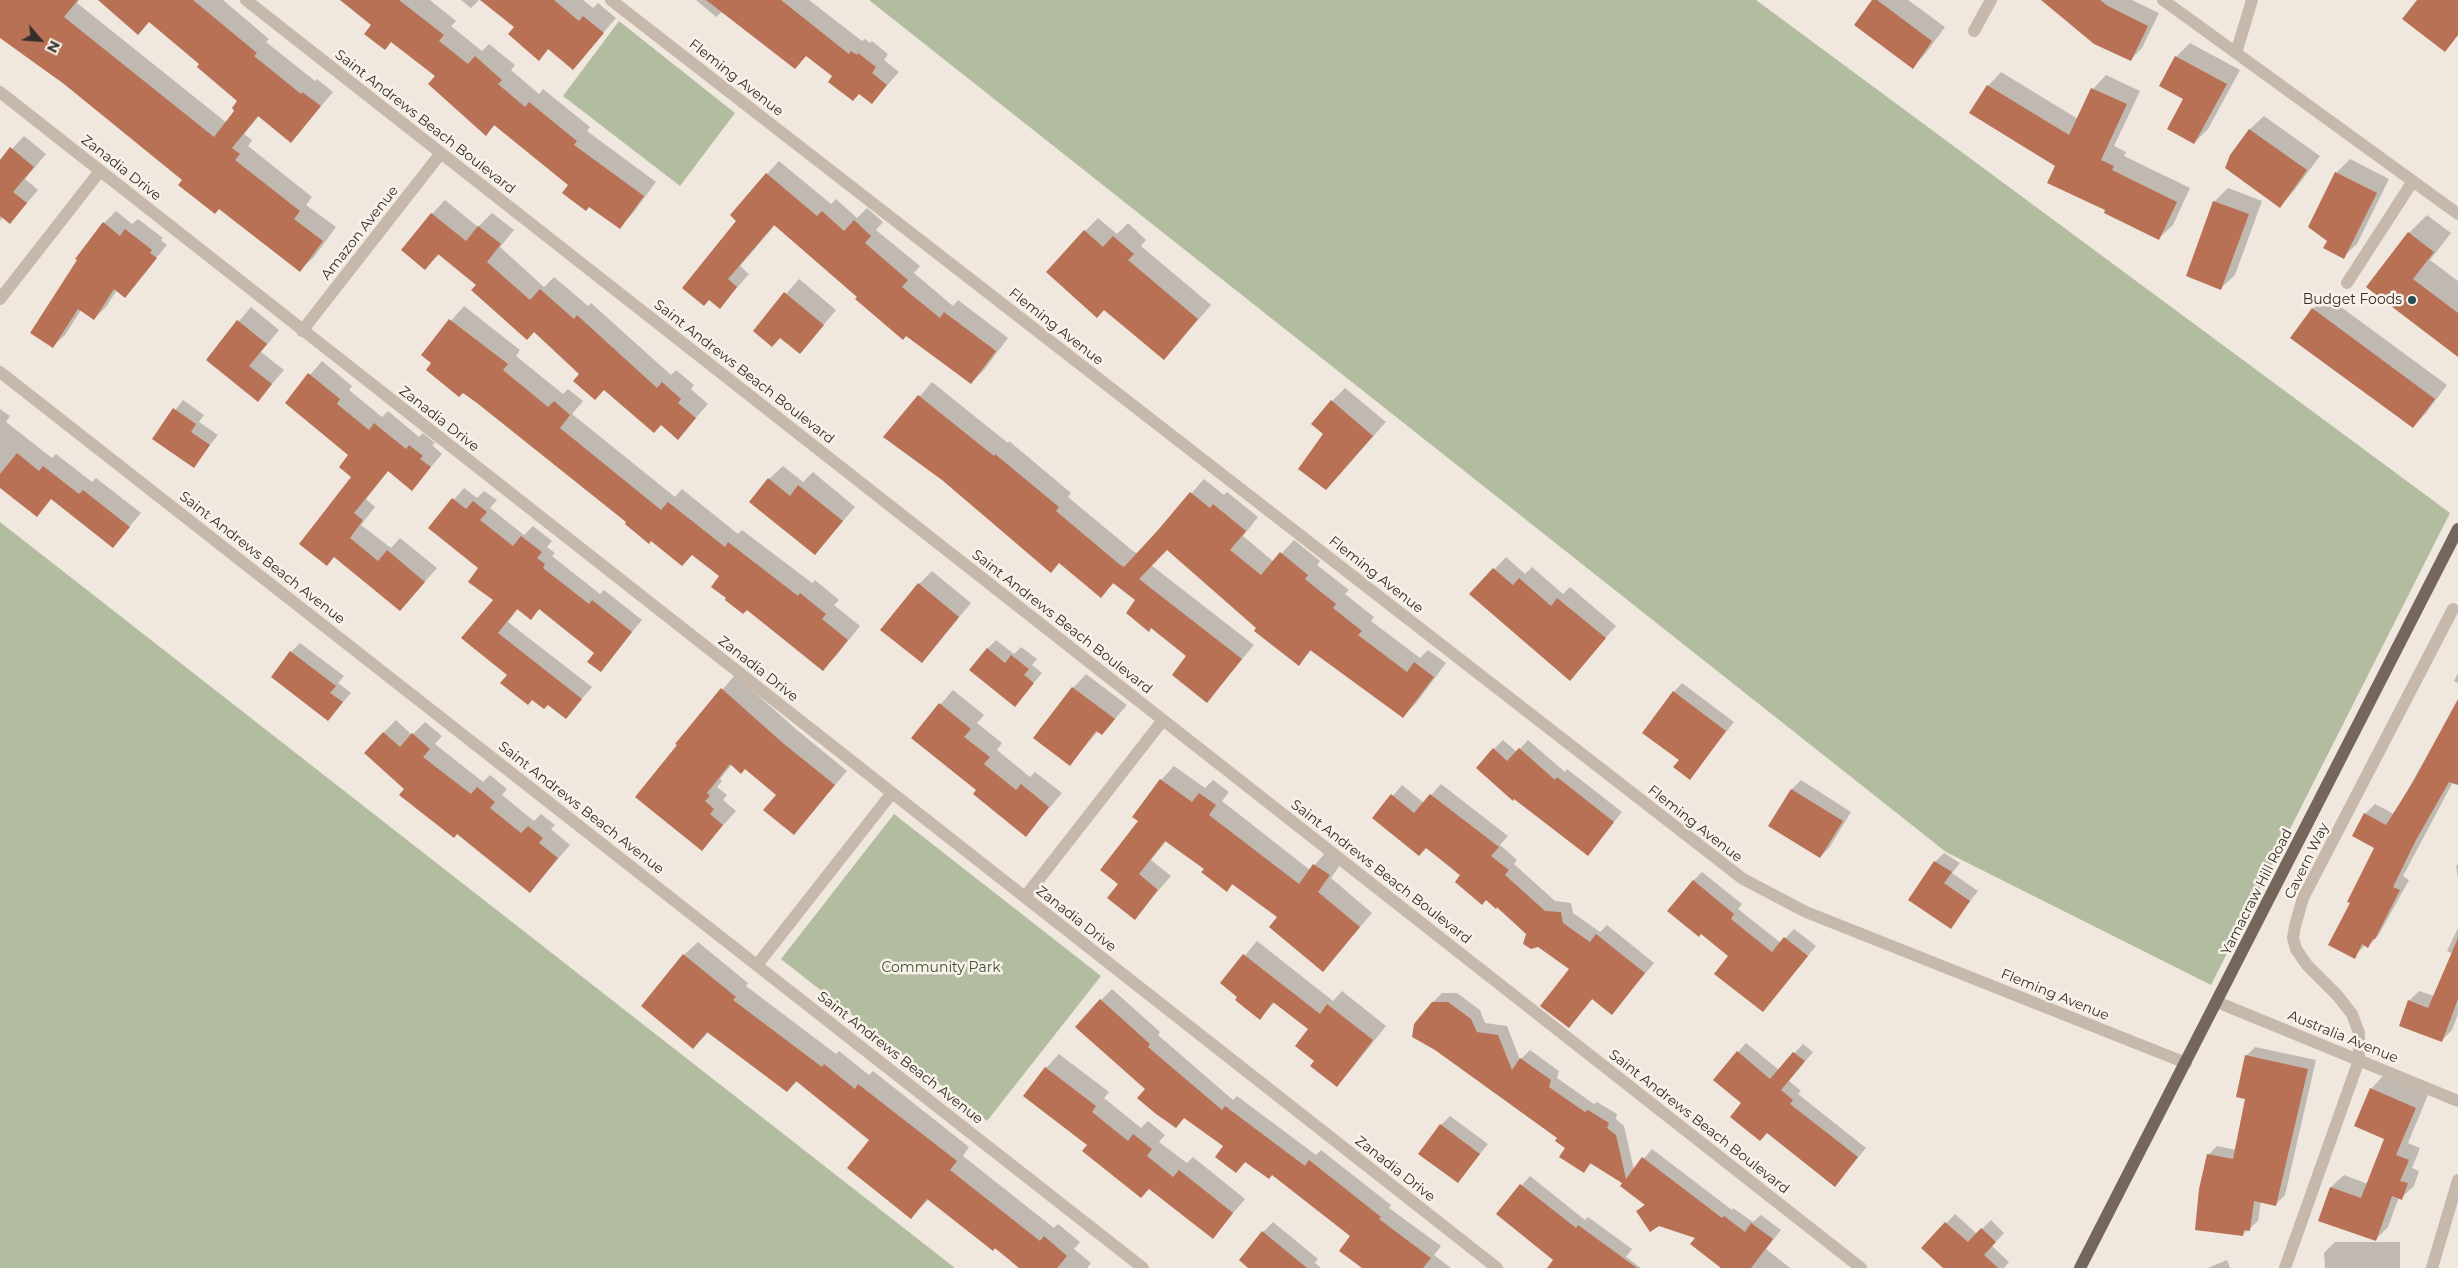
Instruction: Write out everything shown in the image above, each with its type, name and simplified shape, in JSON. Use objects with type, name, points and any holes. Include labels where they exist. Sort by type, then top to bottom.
[{"type":"main road","name":"Yamacraw Hill Road","points":[[2080,1268],[2458,529]]},
{"type":"street","name":"Saint Andrews Beach Boulevard","points":[[246,0],[1861,1268]]},
{"type":"street","name":"Fleming Avenue","points":[[611,0],[1742,879],[1806,912],[2186,1063]]},
{"type":"street","points":[[1974,31],[1991,0]]},
{"type":"street","points":[[2163,0],[2458,214]]},
{"type":"street","points":[[2236,53],[2252,0]]},
{"type":"street","name":"Zanadia Drive","points":[[0,92],[1497,1268]]},
{"type":"street","name":"Amazon Avenue","points":[[302,331],[441,153]]},
{"type":"street","points":[[0,299],[100,171]]},
{"type":"street","points":[[2346,283],[2413,181]]},
{"type":"street","name":"Saint Andrews Beach Avenue","points":[[0,372],[1143,1268]]},
{"type":"street","name":"Cavern Way","points":[[2285,1268],[2359,1060],[2359,1033],[2352,1014],[2337,995],[2307,965],[2296,949],[2293,938],[2295,926],[2303,898],[2454,609]]},
{"type":"street","points":[[1025,897],[1163,720]]},
{"type":"street","points":[[758,965],[892,793]]},
{"type":"street","name":"Australia Avenue","points":[[2217,1002],[2458,1101]]},
{"type":"street","points":[[2432,1268],[2458,1180]]},
{"type":"green space","points":[[869,0],[1756,0],[2450,513],[2211,985],[1946,852]]},
{"type":"green space","points":[[619,21],[735,113],[680,186],[563,96]]},
{"type":"green space","points":[[0,522],[955,1268],[0,1268]]},
{"type":"green space","name":"Community Park","points":[[894,814],[1101,976],[987,1121],[781,959]]},
{"type":"building","points":[[0,0],[78,0],[64,17],[214,137],[234,111],[232,108],[237,101],[197,67],[199,64],[149,22],[138,35],[98,0],[193,0],[257,53],[254,56],[301,94],[302,92],[321,106],[291,143],[258,116],[232,148],[240,154],[235,160],[300,211],[294,219],[323,241],[300,272],[219,209],[215,214],[178,185],[182,180],[64,84],[0,38]]},
{"type":"building","points":[[340,0],[399,0],[444,35],[439,41],[468,64],[475,56],[502,80],[498,84],[525,107],[529,102],[577,141],[574,145],[644,196],[620,229],[589,207],[586,211],[562,193],[568,185],[494,125],[486,136],[428,84],[435,76],[391,42],[385,50],[364,34],[371,25]]},
{"type":"building","points":[[480,0],[554,0],[579,21],[583,16],[604,33],[573,70],[548,49],[539,61],[508,34],[514,27]]},
{"type":"building","points":[[706,0],[781,0],[849,54],[851,51],[857,55],[858,53],[876,67],[872,73],[887,85],[872,104],[859,94],[853,101],[828,82],[832,76],[806,56],[795,69]]},
{"type":"building","points":[[1872,0],[1877,0],[1932,41],[1913,69],[1854,25]]},
{"type":"building","points":[[2041,0],[2100,0],[2148,26],[2131,61],[2094,44]]},
{"type":"building","points":[[2417,0],[2458,0],[2458,35],[2445,52],[2402,19]]},
{"type":"building","points":[[2175,56],[2227,84],[2194,144],[2167,129],[2183,99],[2159,86]]},
{"type":"building","points":[[1987,85],[2069,135],[2091,88],[2127,104],[2101,160],[2114,166],[2112,170],[2177,202],[2159,240],[2104,213],[2105,210],[2047,183],[2055,166],[1969,113]]},
{"type":"building","points":[[2249,129],[2307,170],[2280,208],[2225,168],[2230,155]]},
{"type":"building","points":[[10,147],[34,167],[13,192],[27,203],[10,224],[0,216],[0,160]]},
{"type":"building","points":[[2335,172],[2377,193],[2344,259],[2323,248],[2327,241],[2308,227]]},
{"type":"building","points":[[766,173],[817,216],[822,211],[844,231],[854,220],[871,236],[865,243],[908,280],[902,287],[940,318],[944,312],[996,351],[971,384],[906,336],[903,340],[774,225],[728,279],[737,287],[720,309],[709,300],[704,306],[682,288],[736,221],[730,215]]},
{"type":"building","points":[[2213,201],[2249,214],[2221,290],[2186,276]]},
{"type":"building","points":[[431,213],[466,241],[478,226],[501,244],[487,262],[530,300],[540,289],[574,319],[577,315],[657,388],[662,382],[681,399],[678,403],[696,418],[678,440],[661,425],[654,433],[604,390],[595,400],[573,381],[579,374],[534,332],[527,340],[471,290],[476,285],[438,254],[425,270],[401,250]]},
{"type":"building","points":[[103,222],[120,236],[125,229],[152,250],[150,253],[157,258],[125,298],[114,289],[94,320],[78,309],[53,348],[30,333],[77,260],[75,259]]},
{"type":"building","points":[[1084,230],[1103,247],[1113,236],[1134,254],[1128,260],[1198,319],[1164,360],[1104,310],[1097,318],[1046,272]]},
{"type":"building","name":"Budget Foods","points":[[2408,232],[2434,252],[2413,279],[2458,313],[2458,357],[2366,287]]},
{"type":"building","points":[[784,292],[824,325],[800,354],[780,338],[772,347],[753,331]]},
{"type":"building","points":[[2312,308],[2435,399],[2413,428],[2290,338]]},
{"type":"building","points":[[449,319],[508,364],[503,370],[548,407],[554,401],[570,415],[560,428],[661,510],[668,502],[725,547],[728,542],[798,596],[800,593],[826,614],[822,619],[848,640],[823,671],[747,610],[743,614],[725,600],[726,598],[711,587],[719,576],[692,555],[682,566],[651,541],[649,544],[625,524],[626,522],[477,403],[463,393],[459,397],[426,370],[431,363],[421,355]]},
{"type":"building","points":[[237,320],[267,344],[249,366],[272,384],[258,402],[206,360]]},
{"type":"building","points":[[308,373],[340,399],[337,404],[369,430],[374,423],[406,449],[409,445],[423,456],[420,459],[431,467],[412,491],[388,471],[354,513],[363,520],[350,538],[378,561],[387,550],[425,582],[400,611],[334,557],[327,566],[299,544],[351,477],[339,467],[348,455],[285,403]]},
{"type":"building","points":[[918,395],[994,456],[995,454],[1059,507],[1056,511],[1124,567],[1190,492],[1210,508],[1213,504],[1246,531],[1230,550],[1261,575],[1280,552],[1308,575],[1305,579],[1336,604],[1333,608],[1362,631],[1358,635],[1407,672],[1414,662],[1434,677],[1403,718],[1310,650],[1299,666],[1254,631],[1256,628],[1167,550],[1139,579],[1242,659],[1207,703],[1172,675],[1186,656],[1151,628],[1149,632],[1126,613],[1135,600],[1113,583],[1101,598],[1059,563],[1051,573],[942,480],[883,437]]},
{"type":"building","points":[[1331,400],[1373,436],[1326,490],[1298,469],[1323,434],[1311,424]]},
{"type":"building","points":[[173,408],[196,424],[191,432],[210,445],[194,468],[152,439]]},
{"type":"building","points":[[17,453],[39,471],[43,466],[79,494],[83,490],[130,527],[113,548],[51,499],[37,517],[0,488],[0,474]]},
{"type":"building","points":[[768,478],[790,496],[798,485],[843,521],[815,555],[749,502]]},
{"type":"building","points":[[452,498],[466,509],[473,501],[487,512],[480,520],[513,546],[521,536],[542,552],[537,558],[545,564],[543,568],[589,604],[592,600],[632,632],[601,672],[587,662],[594,653],[539,609],[531,620],[517,609],[498,633],[582,699],[566,719],[548,705],[544,709],[532,700],[528,705],[500,683],[507,675],[461,638],[493,600],[468,582],[478,568],[428,528]]},
{"type":"building","points":[[1493,568],[1513,585],[1519,578],[1551,606],[1557,598],[1606,638],[1570,681],[1469,594]]},
{"type":"building","points":[[918,583],[959,617],[922,663],[880,630]]},
{"type":"building","points":[[987,648],[1005,663],[1011,655],[1029,669],[1024,675],[1034,683],[1015,707],[969,670]]},
{"type":"building","points":[[290,651],[336,686],[330,693],[343,702],[328,721],[271,677]]},
{"type":"building","points":[[1072,687],[1115,719],[1102,735],[1096,731],[1070,766],[1033,738]]},
{"type":"building","points":[[721,688],[784,744],[835,785],[794,835],[763,810],[776,795],[745,769],[741,774],[730,764],[707,793],[710,796],[705,801],[714,809],[710,814],[723,825],[702,851],[635,797]]},
{"type":"building","points":[[1673,691],[1726,731],[1690,780],[1673,767],[1679,760],[1642,733]]},
{"type":"building","points":[[2458,699],[2458,785],[2449,782],[2416,840],[2393,887],[2400,890],[2375,939],[2373,939],[2368,948],[2362,944],[2355,959],[2328,945],[2350,903],[2347,902],[2374,848],[2352,836],[2364,813],[2386,825],[2413,782]]},
{"type":"building","points":[[939,703],[971,729],[964,737],[990,757],[984,764],[1016,790],[1021,784],[1049,807],[1026,837],[973,794],[976,790],[911,738]]},
{"type":"building","points":[[383,732],[400,747],[412,733],[430,749],[423,757],[471,794],[477,787],[495,802],[490,808],[521,833],[528,826],[543,838],[539,843],[558,858],[530,893],[457,834],[454,838],[399,795],[404,789],[364,753]]},
{"type":"building","points":[[1493,748],[1507,761],[1519,748],[1555,780],[1557,777],[1614,822],[1588,856],[1514,799],[1513,801],[1476,768]]},
{"type":"building","points":[[1160,779],[1192,802],[1199,793],[1216,805],[1209,815],[1299,884],[1313,864],[1330,875],[1318,892],[1360,927],[1323,972],[1269,927],[1277,917],[1232,884],[1227,892],[1201,872],[1204,869],[1165,841],[1139,874],[1158,890],[1135,920],[1107,898],[1118,884],[1100,870],[1138,821],[1132,817]]},
{"type":"building","points":[[1791,789],[1843,821],[1820,858],[1768,826]]},
{"type":"building","points":[[1391,794],[1414,813],[1430,794],[1499,847],[1491,856],[1509,870],[1505,875],[1545,911],[1561,912],[1563,923],[1590,942],[1596,934],[1645,973],[1612,1015],[1592,999],[1569,1028],[1540,1006],[1569,969],[1538,947],[1531,949],[1523,944],[1526,934],[1497,907],[1496,909],[1486,900],[1482,905],[1455,882],[1460,875],[1426,848],[1419,856],[1372,818]]},
{"type":"building","points":[[1934,861],[1952,872],[1944,883],[1970,901],[1951,929],[1908,900]]},
{"type":"building","points":[[1693,880],[1734,914],[1731,919],[1772,952],[1784,937],[1808,956],[1763,1012],[1714,974],[1728,956],[1701,934],[1699,937],[1667,911]]},
{"type":"building","points":[[2458,938],[2458,999],[2442,1042],[2399,1026],[2408,1000],[2428,1008]]},
{"type":"building","points":[[683,954],[736,997],[733,1000],[822,1067],[824,1064],[855,1089],[858,1084],[957,1161],[950,1170],[1040,1241],[1044,1236],[1067,1256],[1057,1268],[1019,1268],[995,1248],[993,1251],[927,1199],[911,1219],[847,1168],[869,1140],[796,1081],[787,1092],[707,1032],[693,1049],[641,1006]]},
{"type":"building","points":[[1243,954],[1320,1014],[1327,1004],[1373,1040],[1337,1087],[1310,1066],[1314,1061],[1295,1046],[1308,1029],[1273,1002],[1260,1020],[1235,1000],[1237,997],[1220,983]]},
{"type":"building","points":[[1100,999],[1150,1044],[1148,1047],[1222,1110],[1225,1106],[1305,1166],[1309,1160],[1381,1217],[1379,1219],[1431,1258],[1423,1268],[1362,1268],[1339,1251],[1350,1236],[1272,1175],[1269,1179],[1245,1162],[1236,1173],[1215,1157],[1223,1146],[1184,1118],[1176,1128],[1156,1114],[1137,1098],[1145,1089],[1075,1027]]},
{"type":"building","points":[[1432,1002],[1448,1002],[1471,1019],[1477,1032],[1498,1035],[1512,1070],[1520,1058],[1551,1080],[1549,1087],[1585,1112],[1588,1110],[1609,1123],[1607,1128],[1616,1135],[1626,1179],[1642,1157],[1722,1218],[1724,1216],[1745,1232],[1751,1223],[1773,1239],[1751,1268],[1721,1268],[1690,1244],[1695,1238],[1659,1226],[1650,1232],[1636,1211],[1645,1205],[1620,1186],[1622,1183],[1590,1163],[1584,1173],[1559,1157],[1565,1148],[1555,1141],[1557,1138],[1435,1050],[1412,1037],[1414,1024]]},
{"type":"building","points":[[1737,1051],[1770,1079],[1793,1052],[1805,1061],[1781,1090],[1793,1100],[1790,1104],[1858,1157],[1835,1187],[1767,1133],[1760,1141],[1730,1117],[1741,1103],[1713,1080]]},
{"type":"building","points":[[2245,1055],[2308,1069],[2276,1206],[2254,1201],[2250,1231],[2244,1230],[2243,1236],[2195,1230],[2199,1189],[2207,1154],[2233,1159],[2245,1099],[2236,1097]]},
{"type":"building","points":[[1045,1067],[1096,1106],[1092,1112],[1128,1141],[1133,1134],[1152,1149],[1147,1156],[1173,1177],[1179,1170],[1233,1213],[1213,1239],[1149,1189],[1141,1198],[1082,1151],[1087,1145],[1023,1096]]},
{"type":"building","points":[[2370,1088],[2416,1108],[2396,1155],[2409,1160],[2400,1181],[2408,1183],[2402,1200],[2392,1196],[2376,1241],[2318,1221],[2330,1187],[2361,1198],[2384,1139],[2354,1126]]},
{"type":"building","points":[[1440,1124],[1480,1154],[1458,1183],[1418,1154]]},
{"type":"building","points":[[1520,1184],[1576,1228],[1578,1225],[1637,1268],[1547,1268],[1553,1260],[1496,1214]]},
{"type":"building","points":[[1945,1222],[1968,1242],[1981,1228],[1996,1242],[1984,1255],[1998,1268],[1943,1268],[1921,1248]]},
{"type":"building","points":[[1262,1231],[1307,1268],[1248,1268],[1239,1260]]},
{"type":"place","name":"Budget Foods","points":[[2412,300]]}]
